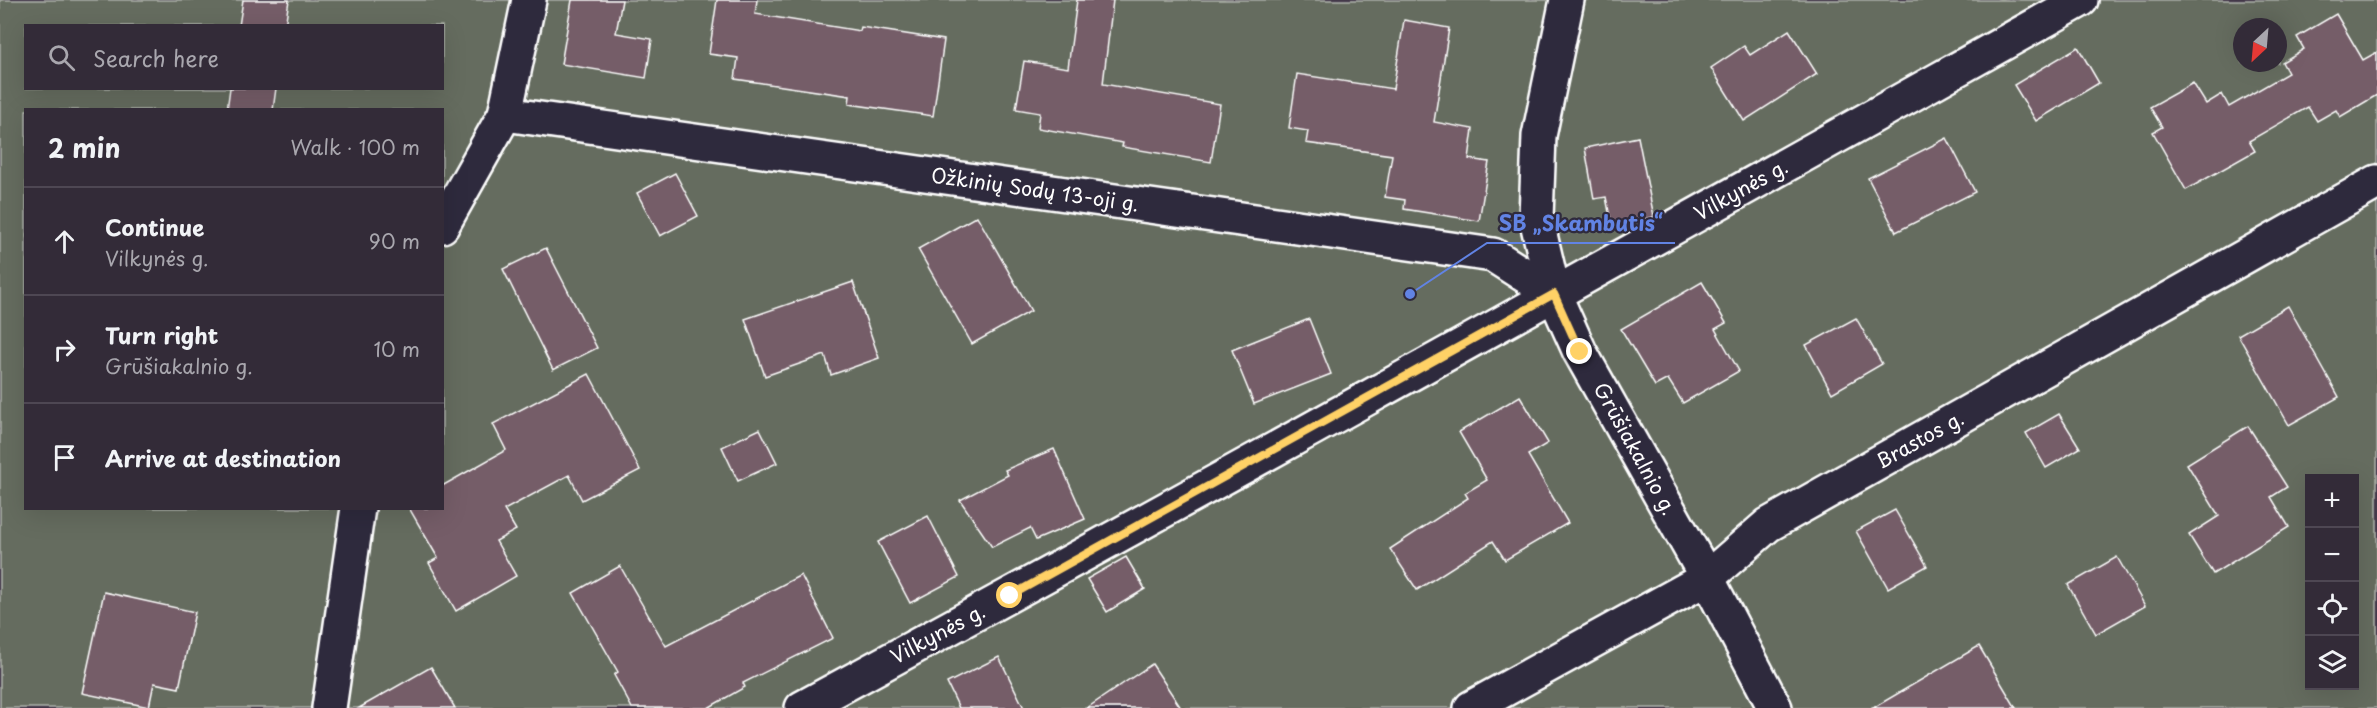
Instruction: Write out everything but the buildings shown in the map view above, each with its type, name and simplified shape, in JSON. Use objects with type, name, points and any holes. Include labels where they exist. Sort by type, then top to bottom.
[{"type":"street","points":[[444,222],[505,114],[529,0]]},
{"type":"street","name":"Grūšiakalnio g.","points":[[1567,0],[1539,136],[1536,218],[1554,294],[1580,352],[1707,578],[1775,708]]},
{"type":"street","name":"Vilkynės g.","points":[[802,708],[1010,596],[2081,0]]},
{"type":"street","name":"Ožkinių Sodų 13-oji g.","points":[[505,114],[1493,255],[1554,294]]},
{"type":"street","name":"Brastos g.","points":[[1472,708],[1707,578],[1768,525],[2377,182]]},
{"type":"street","points":[[329,708],[358,510]]},
{"type":"green space","points":[[0,0],[2377,0],[2377,708],[0,708]]},
{"type":"place","name":"SB „Skambutis“","points":[[1410,294]]},
{"type":"route","points":[[1010,596],[1554,294],[1580,352]]}]
